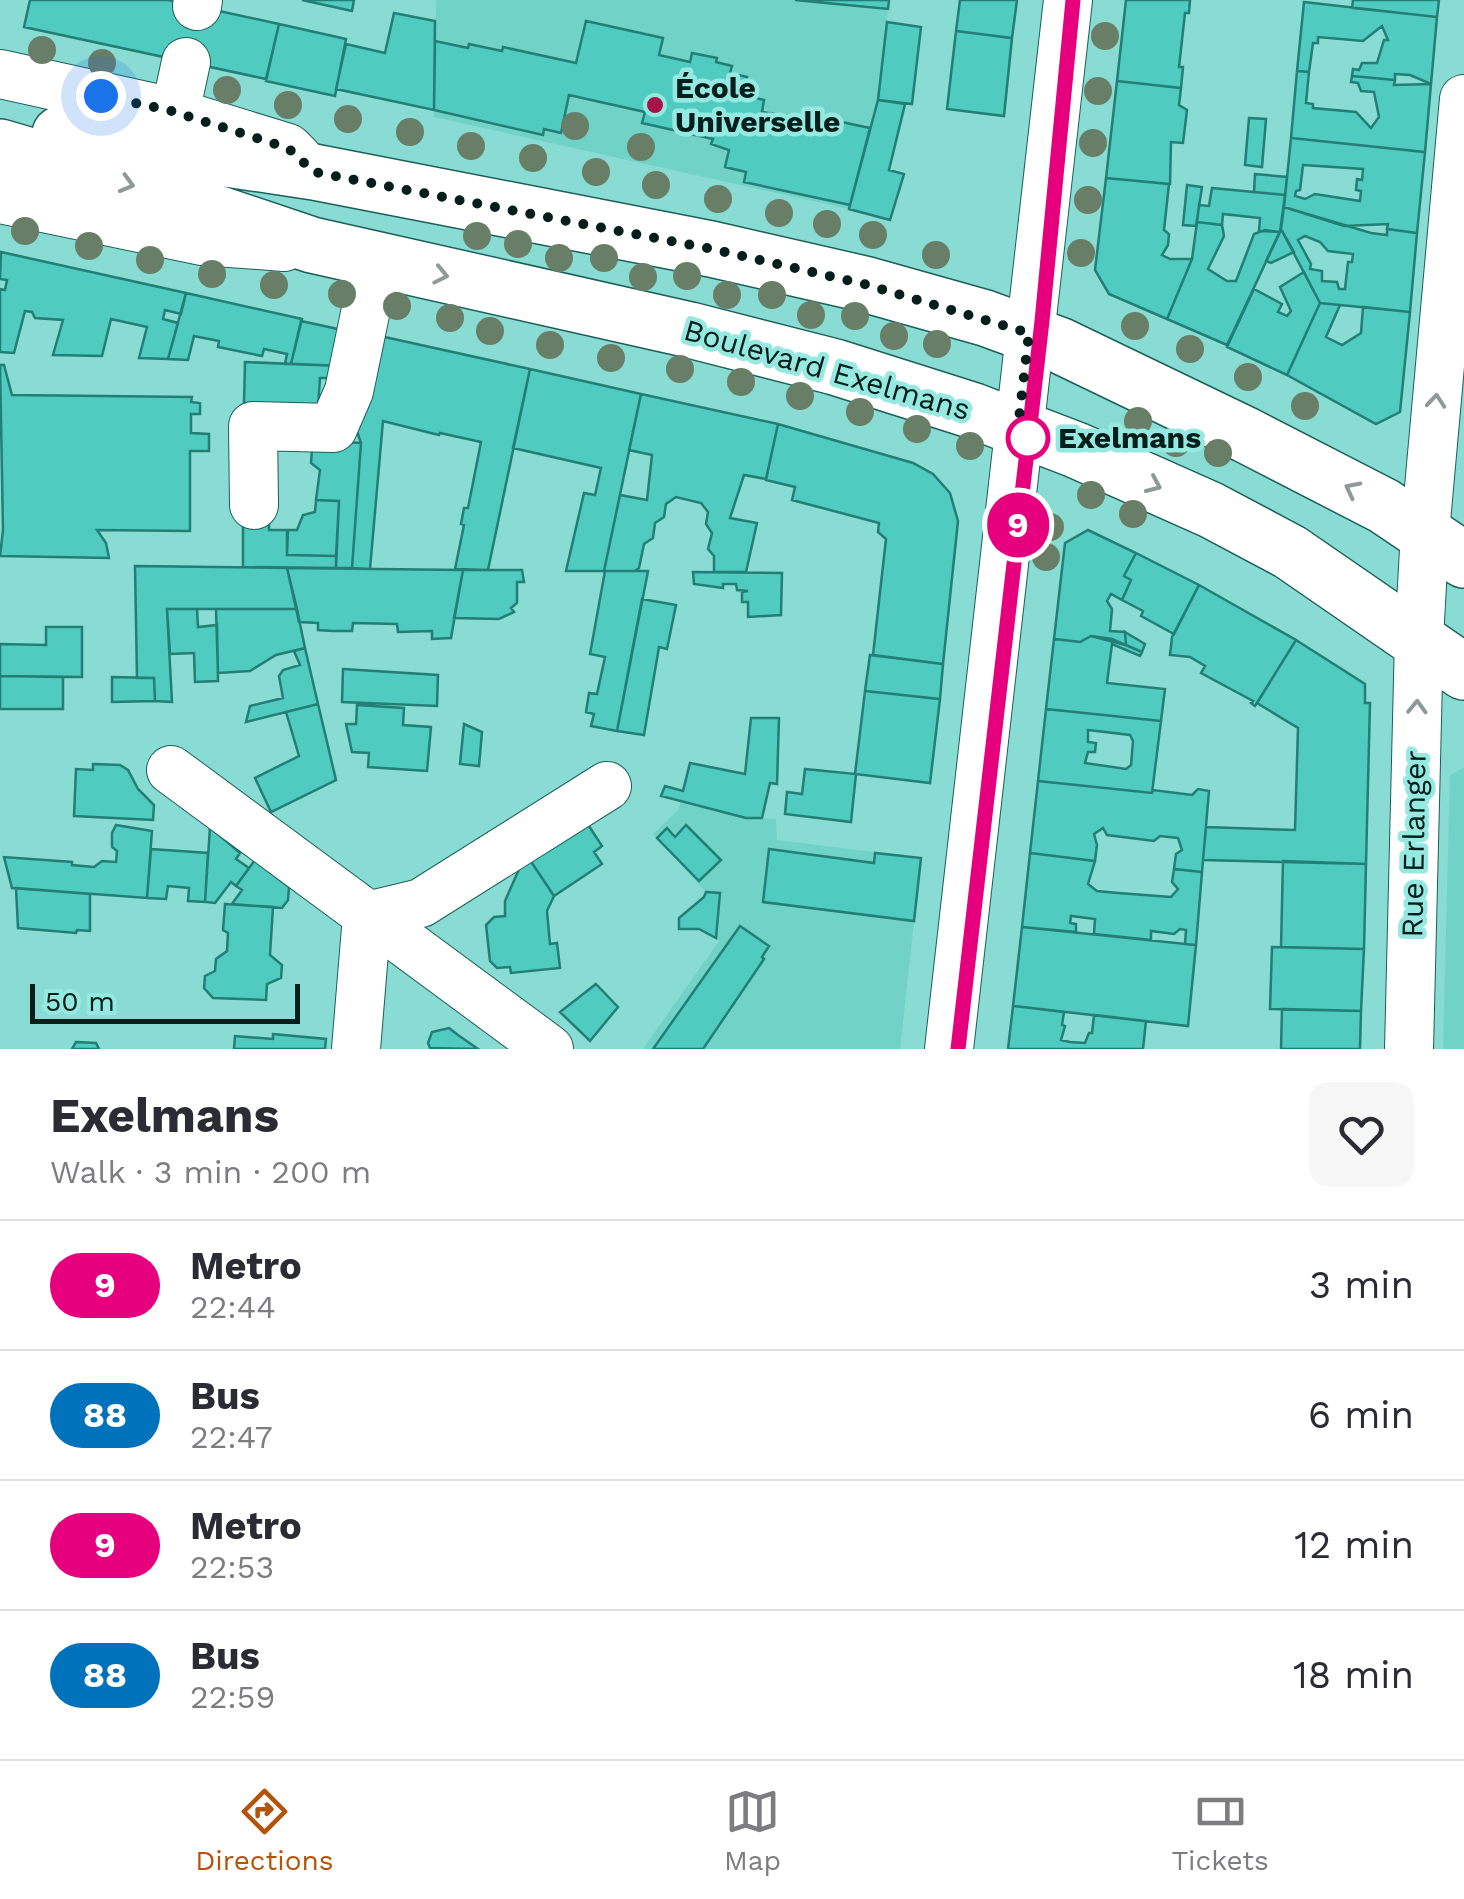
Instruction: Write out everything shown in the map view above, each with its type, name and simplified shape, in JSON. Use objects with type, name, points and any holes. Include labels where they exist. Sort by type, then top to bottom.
[{"type":"main road","points":[[0,124],[314,172],[712,249],[864,284],[1029,333],[1246,435],[1384,506],[1444,546]]},
{"type":"main road","name":"Boulevard Exelmans","points":[[0,147],[154,192],[312,245],[817,362],[1018,427],[1210,510],[1290,552],[1464,672]]},
{"type":"street","points":[[949,1049],[1068,0]]},
{"type":"street","points":[[175,113],[186,62]]},
{"type":"street","points":[[0,74],[175,113],[288,148],[314,172]]},
{"type":"street","name":"Rue Erlanger","points":[[1409,1049],[1419,638],[1444,546],[1464,99]]},
{"type":"street","name":"Boulevard Exelmans","points":[[0,199],[202,241],[273,248],[312,245]]},
{"type":"street","points":[[254,505],[252,426],[333,428],[348,391],[376,260]]},
{"type":"street","points":[[171,770],[550,1049]]},
{"type":"street","points":[[368,916],[420,903],[607,786]]},
{"type":"street","points":[[356,1049],[368,916]]},
{"type":"shaded area","name":"École Universelle","points":[[436,0],[889,0],[878,100],[849,209],[434,117]]},
{"type":"shaded area","points":[[1464,768],[1464,1049],[1443,1049],[1450,775]]},
{"type":"shaded area","points":[[681,801],[746,818],[776,819],[777,840],[921,858],[900,1049],[643,1049],[719,941],[699,929],[679,929],[679,918],[706,892],[653,834],[678,810]]},
{"type":"building","points":[[30,0],[168,0],[279,24],[266,79],[24,27]]},
{"type":"building","points":[[302,0],[354,0],[352,11]]},
{"type":"building","points":[[795,0],[889,0],[888,9]]},
{"type":"building","points":[[960,0],[1017,0],[1012,38],[956,31]]},
{"type":"building","points":[[1126,0],[1190,0],[1179,67],[1183,67],[1181,88],[1117,81]]},
{"type":"building","points":[[1353,0],[1439,0],[1437,17],[1352,8]]},
{"type":"building","points":[[1304,2],[1437,17],[1431,84],[1410,75],[1395,74],[1395,80],[1352,76],[1353,69],[1359,70],[1362,63],[1377,63],[1384,40],[1388,40],[1382,26],[1363,41],[1318,37],[1318,43],[1313,43],[1309,72],[1297,71]]},
{"type":"building","points":[[394,13],[435,21],[434,110],[336,89],[346,44],[385,53]]},
{"type":"building","points":[[586,21],[663,38],[659,55],[690,62],[692,53],[717,58],[716,62],[732,66],[730,73],[747,77],[743,95],[764,100],[762,112],[817,121],[818,117],[870,128],[850,205],[744,182],[746,172],[725,167],[729,150],[711,144],[713,139],[642,123],[645,112],[569,95],[561,133],[544,129],[543,135],[434,110],[435,41],[502,51],[503,47],[576,63]]},
{"type":"building","points":[[887,22],[921,27],[912,104],[878,100]]},
{"type":"building","points":[[279,24],[346,39],[335,96],[266,81]]},
{"type":"building","points":[[956,31],[1012,38],[1004,116],[947,109]]},
{"type":"building","points":[[1297,71],[1309,72],[1306,103],[1313,104],[1313,108],[1356,112],[1371,128],[1379,117],[1374,92],[1361,91],[1358,83],[1351,82],[1352,76],[1395,80],[1394,85],[1431,84],[1425,152],[1291,138]]},
{"type":"building","points":[[1117,81],[1181,88],[1179,105],[1187,110],[1183,143],[1171,142],[1170,184],[1106,178]]},
{"type":"building","points":[[878,100],[905,104],[889,170],[904,174],[890,220],[849,209]]},
{"type":"building","points":[[1249,118],[1266,119],[1262,167],[1245,165]]},
{"type":"building","points":[[1291,138],[1425,152],[1417,233],[1387,229],[1388,224],[1344,226],[1284,207]],"holes":[[[1303,165],[1363,169],[1362,180],[1357,179],[1360,201],[1315,194],[1305,199],[1295,196],[1300,190]]]},
{"type":"building","points":[[1255,174],[1287,177],[1285,195],[1254,192]]},
{"type":"building","points":[[1106,178],[1169,184],[1164,230],[1169,234],[1168,245],[1162,255],[1192,259],[1167,319],[1109,294],[1095,270]]},
{"type":"building","points":[[1187,185],[1202,187],[1196,226],[1183,225]]},
{"type":"building","points":[[1212,188],[1285,195],[1280,232],[1259,231],[1260,218],[1223,214],[1222,225],[1197,222],[1199,205],[1209,206]]},
{"type":"building","points":[[1284,207],[1371,233],[1387,235],[1387,229],[1417,233],[1410,312],[1320,303],[1281,229]],"holes":[[[1305,236],[1320,242],[1328,251],[1353,254],[1352,262],[1348,262],[1345,289],[1339,289],[1337,282],[1322,281],[1322,271],[1310,269],[1298,240]]]},
{"type":"building","points":[[1197,222],[1222,225],[1224,236],[1208,269],[1227,281],[1236,281],[1254,234],[1265,230],[1280,232],[1227,345],[1167,319],[1192,259]]},
{"type":"building","points":[[1281,229],[1294,252],[1271,263],[1266,261]]},
{"type":"building","points":[[1,252],[186,293],[181,314],[165,310],[163,319],[178,323],[168,359],[139,358],[147,327],[111,319],[102,356],[53,355],[63,320],[35,318],[32,312],[25,311],[14,353],[0,352],[0,289],[5,290],[7,280],[0,279]]},
{"type":"building","points":[[1304,272],[1320,303],[1287,375],[1227,347],[1254,289],[1282,304],[1278,312],[1287,316],[1291,311],[1280,287]]},
{"type":"building","points":[[186,293],[302,319],[291,364],[285,364],[287,354],[264,349],[262,356],[218,347],[219,341],[194,336],[188,360],[168,359]]},
{"type":"building","points":[[1320,303],[1340,305],[1326,337],[1342,345],[1361,333],[1363,307],[1410,312],[1400,412],[1376,424],[1287,375]]},
{"type":"building","points":[[301,321],[338,329],[341,366],[291,364]]},
{"type":"building","points":[[371,334],[530,369],[488,570],[455,569],[464,508],[468,508],[481,442],[383,421],[370,569],[352,568],[361,443],[352,417]]},
{"type":"building","points":[[245,362],[341,366],[341,378],[320,378],[318,408],[244,403]]},
{"type":"building","points":[[0,365],[4,365],[12,395],[192,397],[191,402],[200,403],[200,414],[191,414],[191,433],[209,434],[209,451],[190,451],[190,531],[97,530],[106,543],[109,558],[0,556]]},
{"type":"building","points":[[530,369],[641,394],[604,571],[566,571],[584,493],[595,495],[601,468],[513,448]]},
{"type":"building","points":[[641,394],[778,424],[766,479],[744,475],[730,518],[757,523],[746,572],[714,572],[714,556],[708,549],[712,533],[706,524],[708,512],[701,503],[676,497],[666,504],[664,517],[655,523],[653,538],[644,544],[639,568],[604,571],[620,495],[647,500],[652,455],[629,450]]},
{"type":"building","points":[[778,424],[913,463],[933,474],[950,493],[958,521],[943,664],[873,655],[886,539],[878,532],[879,523],[792,500],[795,487],[766,480]]},
{"type":"building","points":[[321,441],[361,443],[352,568],[336,568],[339,501],[316,500],[320,470],[311,463],[312,449]]},
{"type":"building","points":[[316,500],[339,501],[336,556],[287,555],[288,530],[297,530],[303,515],[315,512]]},
{"type":"building","points":[[243,519],[269,520],[269,530],[287,530],[287,555],[336,556],[336,568],[243,567]]},
{"type":"building","points":[[1088,530],[1136,553],[1124,576],[1131,580],[1122,600],[1111,594],[1107,601],[1112,609],[1110,631],[1125,632],[1126,645],[1091,636],[1080,642],[1054,639],[1065,543]]},
{"type":"building","points":[[1136,553],[1199,585],[1174,634],[1122,600],[1131,580],[1124,576]]},
{"type":"building","points":[[135,566],[287,568],[297,609],[167,609],[172,702],[155,701],[154,678],[137,678]]},
{"type":"building","points":[[287,568],[463,570],[451,638],[432,639],[432,631],[398,632],[397,624],[353,623],[352,631],[333,631],[318,630],[318,623],[299,622]]},
{"type":"building","points":[[463,570],[522,570],[524,582],[517,582],[517,603],[511,608],[514,612],[499,619],[454,618]]},
{"type":"building","points":[[605,571],[648,571],[617,731],[591,726],[594,714],[586,712],[589,693],[597,694],[605,657],[590,654]]},
{"type":"building","points":[[693,572],[782,573],[781,615],[748,617],[748,602],[742,602],[742,592],[748,591],[737,590],[736,584],[723,584],[723,588],[694,584]]},
{"type":"building","points":[[1199,585],[1296,640],[1255,706],[1253,701],[1201,673],[1205,666],[1190,657],[1170,655],[1172,637]]},
{"type":"building","points":[[642,599],[676,605],[667,649],[659,647],[644,735],[617,731]]},
{"type":"building","points":[[167,609],[197,609],[198,627],[217,625],[218,681],[195,682],[194,653],[170,654]]},
{"type":"building","points":[[216,609],[297,609],[305,648],[276,655],[250,671],[218,673]]},
{"type":"building","points":[[46,627],[82,627],[82,677],[0,676],[0,644],[46,645]]},
{"type":"building","points":[[1125,632],[1145,644],[1142,652],[1126,645]]},
{"type":"building","points":[[1091,636],[1112,639],[1142,652],[1140,656],[1112,644],[1107,683],[1165,689],[1161,721],[1046,709],[1054,639],[1080,642]]},
{"type":"building","points":[[1296,640],[1365,684],[1365,703],[1370,703],[1366,864],[1203,860],[1206,827],[1295,830],[1298,728],[1257,703]]},
{"type":"building","points":[[305,648],[318,704],[246,722],[250,706],[283,698],[279,676],[283,670],[300,665],[294,651]]},
{"type":"building","points":[[870,655],[943,664],[940,699],[865,691]]},
{"type":"building","points":[[343,669],[438,675],[437,706],[342,702]]},
{"type":"building","points":[[0,676],[63,677],[63,709],[0,709]]},
{"type":"building","points":[[112,677],[154,678],[155,701],[112,702]]},
{"type":"building","points":[[865,691],[940,699],[930,783],[855,774]]},
{"type":"building","points":[[318,704],[336,780],[271,812],[255,778],[299,756],[286,712]]},
{"type":"building","points":[[357,705],[404,708],[403,725],[431,727],[427,771],[368,767],[369,753],[352,752],[346,724],[356,724]]},
{"type":"building","points":[[1046,709],[1161,721],[1152,793],[1038,781]],"holes":[[[1088,730],[1130,735],[1131,765],[1126,769],[1085,763],[1088,752],[1095,752],[1096,743],[1088,742]]]},
{"type":"building","points":[[751,718],[779,718],[777,784],[770,783],[762,818],[746,818],[661,796],[665,786],[683,791],[690,763],[745,774]]},
{"type":"building","points":[[464,724],[482,732],[479,766],[460,764]]},
{"type":"building","points":[[93,764],[120,765],[128,770],[138,789],[154,805],[153,820],[74,816],[76,769],[93,770]]},
{"type":"building","points":[[805,769],[856,774],[851,822],[785,814],[787,792],[802,794]]},
{"type":"building","points":[[1038,781],[1152,793],[1153,790],[1192,795],[1198,789],[1209,791],[1202,872],[1174,869],[1176,854],[1182,850],[1178,838],[1160,836],[1154,841],[1107,835],[1103,828],[1094,834],[1095,861],[1030,853]]},
{"type":"building","points":[[587,823],[602,846],[594,852],[602,864],[554,896],[530,860]]},
{"type":"building","points":[[116,825],[152,831],[147,898],[12,888],[4,857],[94,867],[102,861],[116,862],[112,833]]},
{"type":"building","points":[[686,825],[721,860],[699,881],[657,838],[667,828],[675,837]]},
{"type":"building","points":[[210,827],[240,853],[236,859],[249,868],[236,886],[231,882],[215,903],[205,902]]},
{"type":"building","points":[[151,849],[208,853],[205,902],[188,901],[189,888],[168,886],[166,899],[147,898]]},
{"type":"building","points":[[769,849],[874,863],[875,853],[921,858],[914,921],[763,902]]},
{"type":"building","points":[[1030,853],[1095,861],[1088,884],[1097,891],[1171,897],[1178,889],[1172,882],[1174,869],[1202,872],[1196,945],[1185,944],[1186,930],[1174,934],[1151,931],[1151,940],[1094,934],[1095,919],[1071,916],[1070,923],[1076,924],[1076,932],[1022,927]]},
{"type":"building","points":[[255,860],[289,887],[288,900],[282,908],[232,904],[242,890],[236,886]]},
{"type":"building","points":[[530,860],[554,896],[547,911],[550,944],[557,943],[560,968],[511,973],[510,967],[497,968],[490,961],[486,925],[494,917],[505,916],[505,901],[520,867]]},
{"type":"building","points":[[1283,861],[1366,864],[1364,949],[1281,947]]},
{"type":"building","points":[[16,888],[90,894],[90,931],[18,928]]},
{"type":"building","points":[[706,892],[720,893],[716,938],[699,929],[679,929],[679,918]]},
{"type":"building","points":[[225,904],[273,907],[270,955],[282,965],[281,978],[267,984],[266,1000],[213,998],[204,988],[205,976],[215,971],[216,959],[227,951],[228,933],[223,930]]},
{"type":"building","points":[[740,926],[769,946],[703,1049],[653,1049]]},
{"type":"building","points":[[1022,927],[1196,945],[1188,1026],[1013,1006]]},
{"type":"building","points":[[1272,947],[1364,949],[1361,1011],[1270,1009]]},
{"type":"building","points":[[596,984],[618,1007],[590,1041],[560,1012]]},
{"type":"building","points":[[1013,1006],[1064,1012],[1061,1040],[1070,1042],[1085,1043],[1092,1033],[1094,1015],[1146,1021],[1143,1049],[1008,1049]]},
{"type":"building","points":[[1282,1009],[1361,1011],[1360,1049],[1281,1049]]},
{"type":"building","points":[[449,1028],[478,1049],[430,1048],[432,1032]]},
{"type":"building","points":[[273,1034],[326,1039],[325,1049],[234,1049],[235,1036],[273,1039]]},
{"type":"building","points":[[76,1042],[96,1043],[99,1049],[72,1049]]},
{"type":"metro line","name":"9","points":[[958,1049],[1042,321],[1073,0]]},
{"type":"place","name":"École Universelle","points":[[655,105]]},
{"type":"place","name":"Exelmans","points":[[1028,438]]},
{"type":"route","points":[[101,96],[168,110],[288,148],[314,172],[712,249],[864,284],[1029,333],[1018,427],[1028,438]]}]
